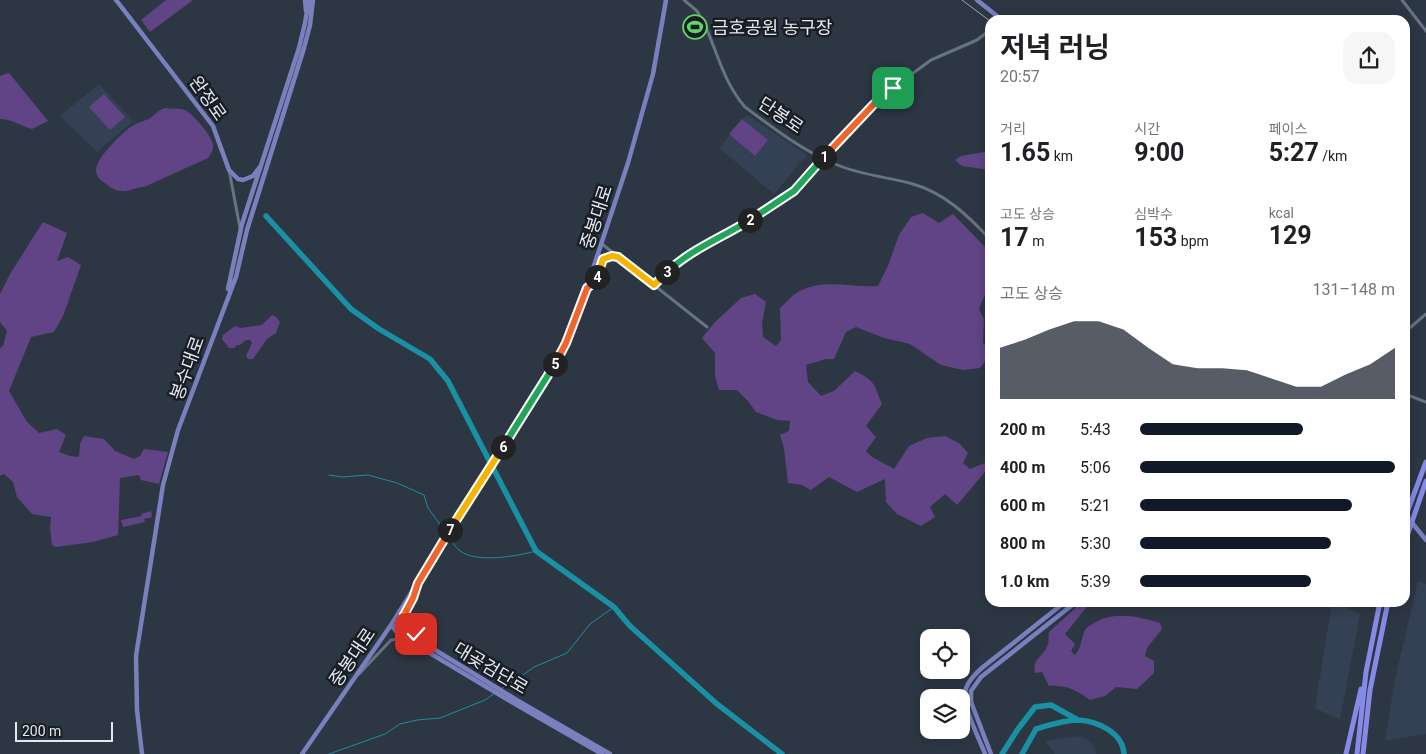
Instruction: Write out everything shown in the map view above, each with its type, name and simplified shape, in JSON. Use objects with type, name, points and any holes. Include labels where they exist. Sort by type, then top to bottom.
[{"type":"highway","points":[[1410,504],[1426,462]]},
{"type":"highway","points":[[1410,526],[1426,481]]},
{"type":"highway","points":[[1346,754],[1366,672],[1379,607]]},
{"type":"highway","points":[[1363,754],[1370,690],[1387,607]]},
{"type":"highway","points":[[1357,754],[1366,672]]},
{"type":"main road","name":"완정로","points":[[116,0],[213,126],[229,170]]},
{"type":"main road","points":[[226,302],[241,229],[298,48],[306,17],[307,0]]},
{"type":"main road","name":"봉수대로","points":[[142,754],[137,710],[136,656],[164,485],[178,430],[236,278],[254,205],[310,25],[314,0]]},
{"type":"main road","name":"중봉대로","points":[[302,754],[418,583],[555,364],[566,343],[587,288],[628,164],[653,74],[666,0]]},
{"type":"main road","points":[[977,0],[996,15]]},
{"type":"main road","points":[[229,170],[238,179],[243,180],[253,176],[261,165]]},
{"type":"main road","points":[[249,202],[251,206],[254,205]]},
{"type":"main road","points":[[241,229],[241,254]]},
{"type":"main road","points":[[1410,519],[1426,540]]},
{"type":"main road","points":[[418,583],[403,621],[428,646]]},
{"type":"main road","points":[[985,754],[966,704],[965,691],[974,675],[1059,607]]},
{"type":"main road","points":[[990,752],[971,702],[971,692],[981,677],[1070,607]]},
{"type":"main road","name":"대곶검단로","points":[[391,625],[401,629],[489,686]]},
{"type":"main road","name":"대곶검단로","points":[[391,625],[398,634],[602,754]]},
{"type":"main road","name":"대곶검단로","points":[[511,699],[610,754]]},
{"type":"street","name":"단봉로","points":[[684,0],[697,11],[708,31],[721,65],[738,99],[745,107],[766,123],[822,159],[930,190],[945,198],[966,214],[985,234]]},
{"type":"street","points":[[1402,0],[1426,31]]},
{"type":"street","points":[[654,285],[676,263],[726,235],[794,191],[882,96],[931,60],[977,40],[985,34]]},
{"type":"street","name":"완정로","points":[[229,170],[241,229]]},
{"type":"street","points":[[602,244],[707,327]]},
{"type":"street","points":[[587,288],[596,281],[603,259],[612,256],[618,257]]},
{"type":"street","points":[[1410,328],[1426,314]]},
{"type":"street","points":[[1410,396],[1426,402]]},
{"type":"street","points":[[356,676],[391,640],[398,639],[421,648]]},
{"type":"shaded area","points":[[166,0],[193,0],[150,32],[141,20]]},
{"type":"shaded area","points":[[9,73],[48,121],[32,129],[12,121],[0,119],[0,76]]},
{"type":"shaded area","points":[[99,84],[133,121],[97,152],[60,116]]},
{"type":"shaded area","points":[[104,94],[125,117],[110,130],[89,107]]},
{"type":"shaded area","points":[[165,108],[185,110],[201,125],[213,144],[213,150],[208,158],[144,187],[127,191],[115,190],[100,179],[96,173],[97,166],[111,145],[129,128],[149,119]]},
{"type":"shaded area","points":[[746,116],[749,116],[807,155],[774,194],[719,148]]},
{"type":"shaded area","points":[[742,119],[768,140],[755,156],[729,134]]},
{"type":"shaded area","points":[[985,152],[985,169],[962,166],[955,160],[961,156]]},
{"type":"shaded area","points":[[923,213],[939,223],[953,214],[985,247],[985,294],[979,309],[984,319],[983,342],[985,346],[985,362],[980,368],[963,370],[941,365],[910,344],[884,338],[856,327],[846,332],[834,359],[826,359],[806,365],[808,382],[821,396],[834,391],[855,371],[874,384],[882,404],[866,426],[876,437],[866,451],[872,457],[894,469],[909,446],[927,438],[945,436],[959,443],[968,453],[963,463],[970,469],[985,463],[985,472],[957,505],[945,494],[930,507],[935,517],[921,526],[897,514],[886,502],[885,479],[857,492],[829,477],[811,490],[802,485],[788,483],[784,448],[780,435],[789,431],[790,421],[777,420],[756,412],[737,390],[719,390],[715,376],[715,353],[702,338],[714,323],[741,298],[755,294],[766,302],[762,323],[763,337],[776,346],[781,340],[780,308],[795,294],[815,286],[835,284],[878,286],[888,266],[899,235],[911,217]]},
{"type":"shaded area","points":[[43,222],[67,233],[57,261],[68,257],[81,265],[63,316],[54,332],[31,337],[9,391],[27,422],[39,433],[57,429],[66,435],[59,452],[79,457],[80,444],[84,436],[104,439],[115,451],[134,459],[140,456],[144,449],[168,452],[159,484],[141,480],[139,475],[120,478],[118,535],[93,542],[56,547],[52,545],[51,517],[32,514],[17,497],[13,482],[4,474],[0,476],[0,348],[3,346],[7,331],[0,322],[0,294],[10,274]]},
{"type":"shaded area","points":[[272,315],[280,322],[276,333],[267,339],[253,359],[248,359],[246,356],[252,343],[250,340],[246,340],[234,348],[229,348],[222,339],[223,335],[235,326],[241,328],[262,325]]},
{"type":"shaded area","points":[[151,511],[152,517],[144,519],[145,522],[123,527],[121,520],[142,516],[141,514]]},
{"type":"shaded area","points":[[1418,581],[1426,584],[1426,734],[1385,741],[1395,679]]},
{"type":"shaded area","points":[[1076,607],[1087,607],[1065,634],[1075,644],[1071,651],[1075,655],[1079,649],[1085,629],[1107,617],[1143,618],[1160,623],[1162,629],[1147,648],[1145,656],[1154,661],[1154,673],[1137,689],[1116,687],[1105,696],[1090,700],[1071,689],[1061,686],[1049,686],[1042,672],[1035,673],[1035,664],[1048,644],[1049,632]]},
{"type":"shaded area","points":[[1331,607],[1348,607],[1348,609],[1360,614],[1340,720],[1315,708]]},
{"type":"shaded area","points":[[1077,736],[1091,742],[1096,754],[1055,754],[1045,741]]},
{"type":"waterway","points":[[266,216],[351,309],[379,329],[430,359],[448,381],[536,551],[614,607],[630,626],[717,704],[782,754]]},
{"type":"waterway","points":[[329,475],[342,477],[368,475],[397,483],[424,495],[428,508],[447,534]]},
{"type":"waterway","points":[[449,537],[459,550],[475,557],[508,557],[536,551]]},
{"type":"waterway","points":[[523,675],[534,667],[567,653],[590,624],[614,607]]},
{"type":"waterway","points":[[329,754],[385,734],[400,724],[440,718],[485,700],[514,680]]},
{"type":"waterway","points":[[1002,754],[1035,707],[1051,705],[1078,720]]},
{"type":"waterway","points":[[1022,754],[1036,729],[1078,720],[1108,729],[1119,740],[1124,754]]},
{"type":"tram line","points":[[962,0],[985,17]]},
{"type":"place","name":"금호공원 농구장","points":[[695,27]]},
{"type":"route","points":[[416,634],[403,621],[418,583],[555,364],[566,343],[587,288],[596,281],[603,259],[612,256],[618,257],[654,285],[676,263],[726,235],[794,191],[874,104],[893,88]]}]
